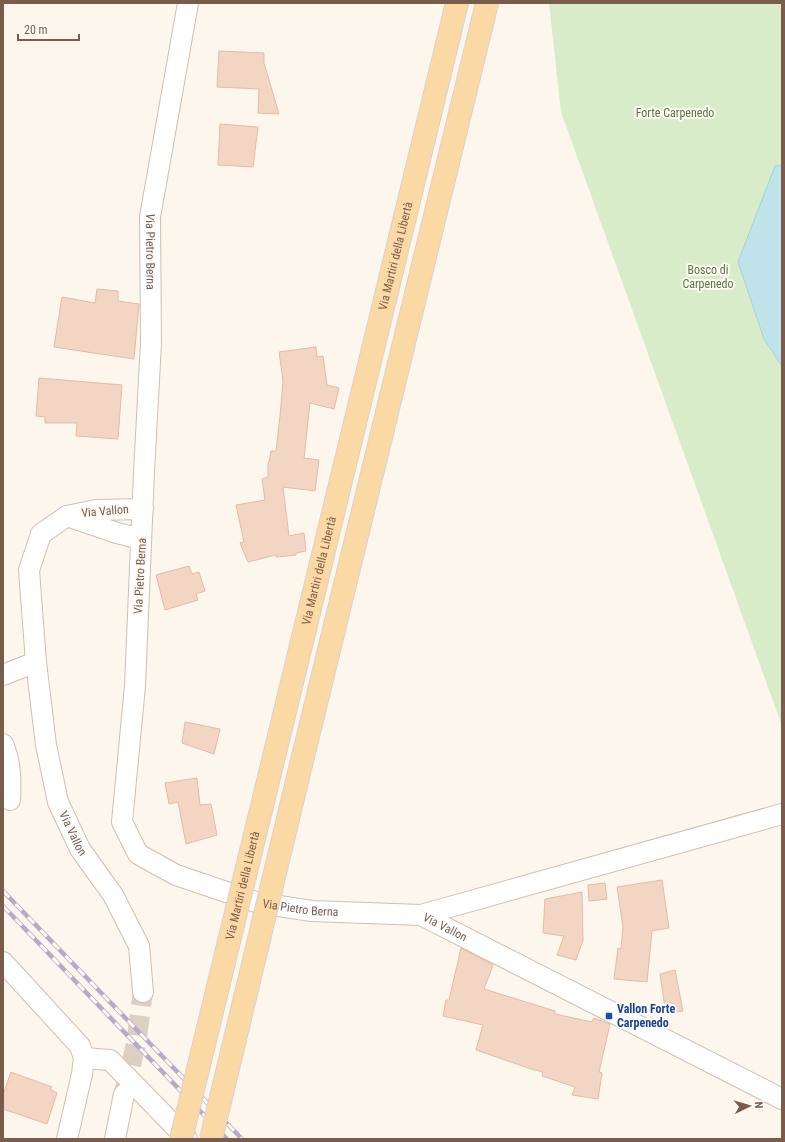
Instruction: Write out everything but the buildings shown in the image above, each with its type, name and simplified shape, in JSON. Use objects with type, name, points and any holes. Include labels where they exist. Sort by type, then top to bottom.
[{"type":"main road","name":"Via Martiri della Libertà","points":[[181,1139],[457,3]]},
{"type":"main road","points":[[211,1139],[487,3]]},
{"type":"street","name":"Via Pietro Berna","points":[[188,3],[150,217],[151,343],[142,539],[135,686],[122,822],[138,854],[176,875],[259,903],[312,910],[421,916]]},
{"type":"street","name":"Via Vallon","points":[[143,509],[96,510],[67,516],[41,534],[29,570],[36,662],[46,745],[58,802],[80,849],[113,895],[139,946],[143,992]]},
{"type":"street","name":"Via Vallon","points":[[67,516],[117,534],[142,539]]},
{"type":"street","points":[[3,675],[36,662]]},
{"type":"street","points":[[3,744],[8,754],[11,780],[10,800]]},
{"type":"street","name":"Via Vallon","points":[[421,916],[782,814]]},
{"type":"street","name":"Via Vallon","points":[[421,916],[782,1099]]},
{"type":"street","points":[[3,962],[80,1046],[84,1058],[82,1074],[67,1139]]},
{"type":"street","points":[[84,1058],[110,1060],[187,1139]]},
{"type":"street","points":[[115,1139],[124,1094]]},
{"type":"green space","name":"Forte Carpenedo","points":[[549,3],[782,3],[782,726],[561,112]]},
{"type":"water","points":[[782,165],[782,366],[764,339],[738,262],[775,166]]},
{"type":"tunnel","points":[[124,1094],[136,1044],[143,992]]},
{"type":"railway","points":[[3,891],[242,1139]]},
{"type":"railway","points":[[3,906],[227,1139]]},
{"type":"place","name":"Vallon Forte Carpenedo","points":[[609,1016]]},
{"type":"park label","name":"Bosco di Carpenedo","points":[[708,277]]}]
